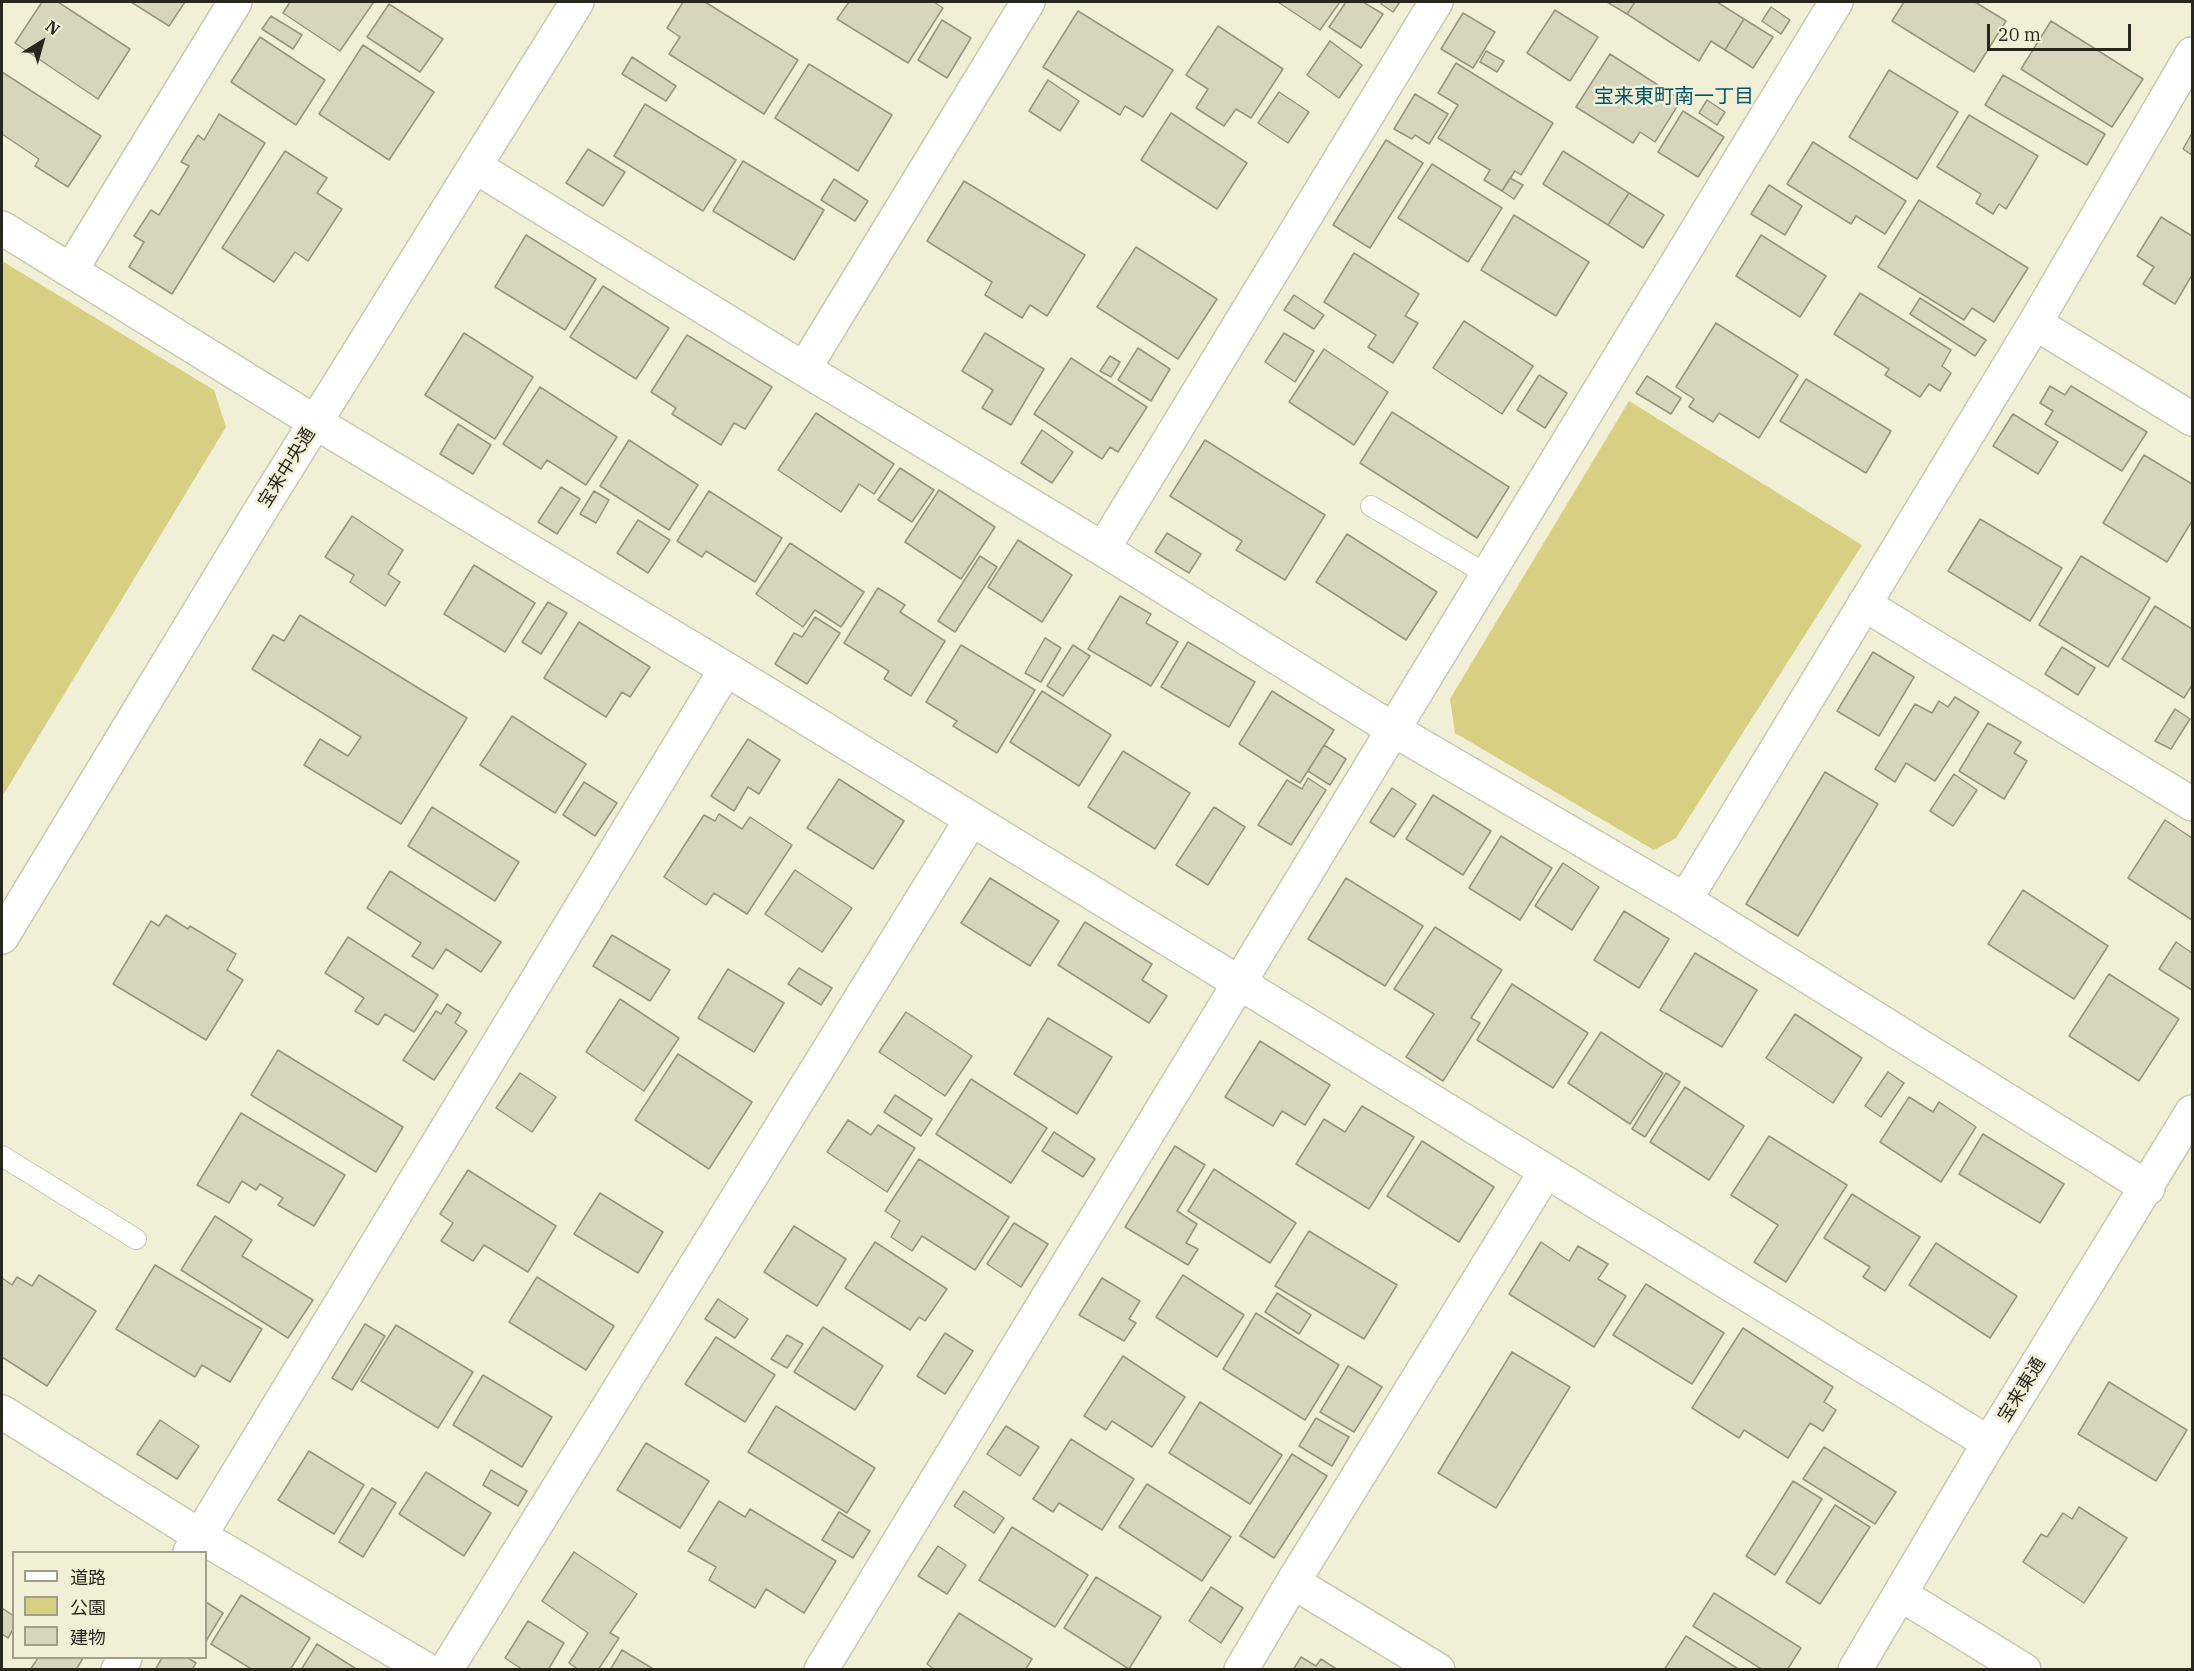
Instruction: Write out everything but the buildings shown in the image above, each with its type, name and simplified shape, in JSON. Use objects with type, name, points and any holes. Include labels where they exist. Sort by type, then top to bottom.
[{"type":"street","points":[[71,270],[236,2]]},
{"type":"street","name":"宝来中央通","points":[[2,937],[315,422],[577,2]]},
{"type":"street","points":[[804,369],[1028,2]]},
{"type":"street","points":[[1103,549],[1436,2]]},
{"type":"street","points":[[821,1670],[1836,2]]},
{"type":"street","points":[[1685,900],[2034,323],[2193,54]]},
{"type":"street","points":[[476,167],[804,369],[1103,549],[1394,730],[1685,900],[2148,1188]]},
{"type":"street","points":[[2,228],[315,422],[726,669],[1989,1443]]},
{"type":"street","points":[[2034,323],[2193,419]]},
{"type":"street","points":[[1864,604],[2193,804]]},
{"type":"street","points":[[195,1544],[726,669]]},
{"type":"street","points":[[446,1670],[971,820]]},
{"type":"street","name":"宝来東通","points":[[1855,1670],[1989,1443],[2193,1112]]},
{"type":"street","points":[[1241,1670],[1546,1171]]},
{"type":"street","points":[[2,1412],[195,1544],[427,1670]]},
{"type":"street","points":[[1293,1582],[1438,1670]]},
{"type":"street","points":[[1900,1594],[2024,1670]]},
{"type":"lane","points":[[1371,506],[1488,575]]},
{"type":"lane","points":[[2,1156],[136,1239]]},
{"type":"green space","points":[[2,261],[214,390],[226,427],[2,797]]},
{"type":"green space","points":[[1629,401],[1862,545],[1676,838],[1654,850],[1455,733],[1450,699]]},
{"type":"district","name":"宝来東町南一丁目","points":[[1674,97]]}]
